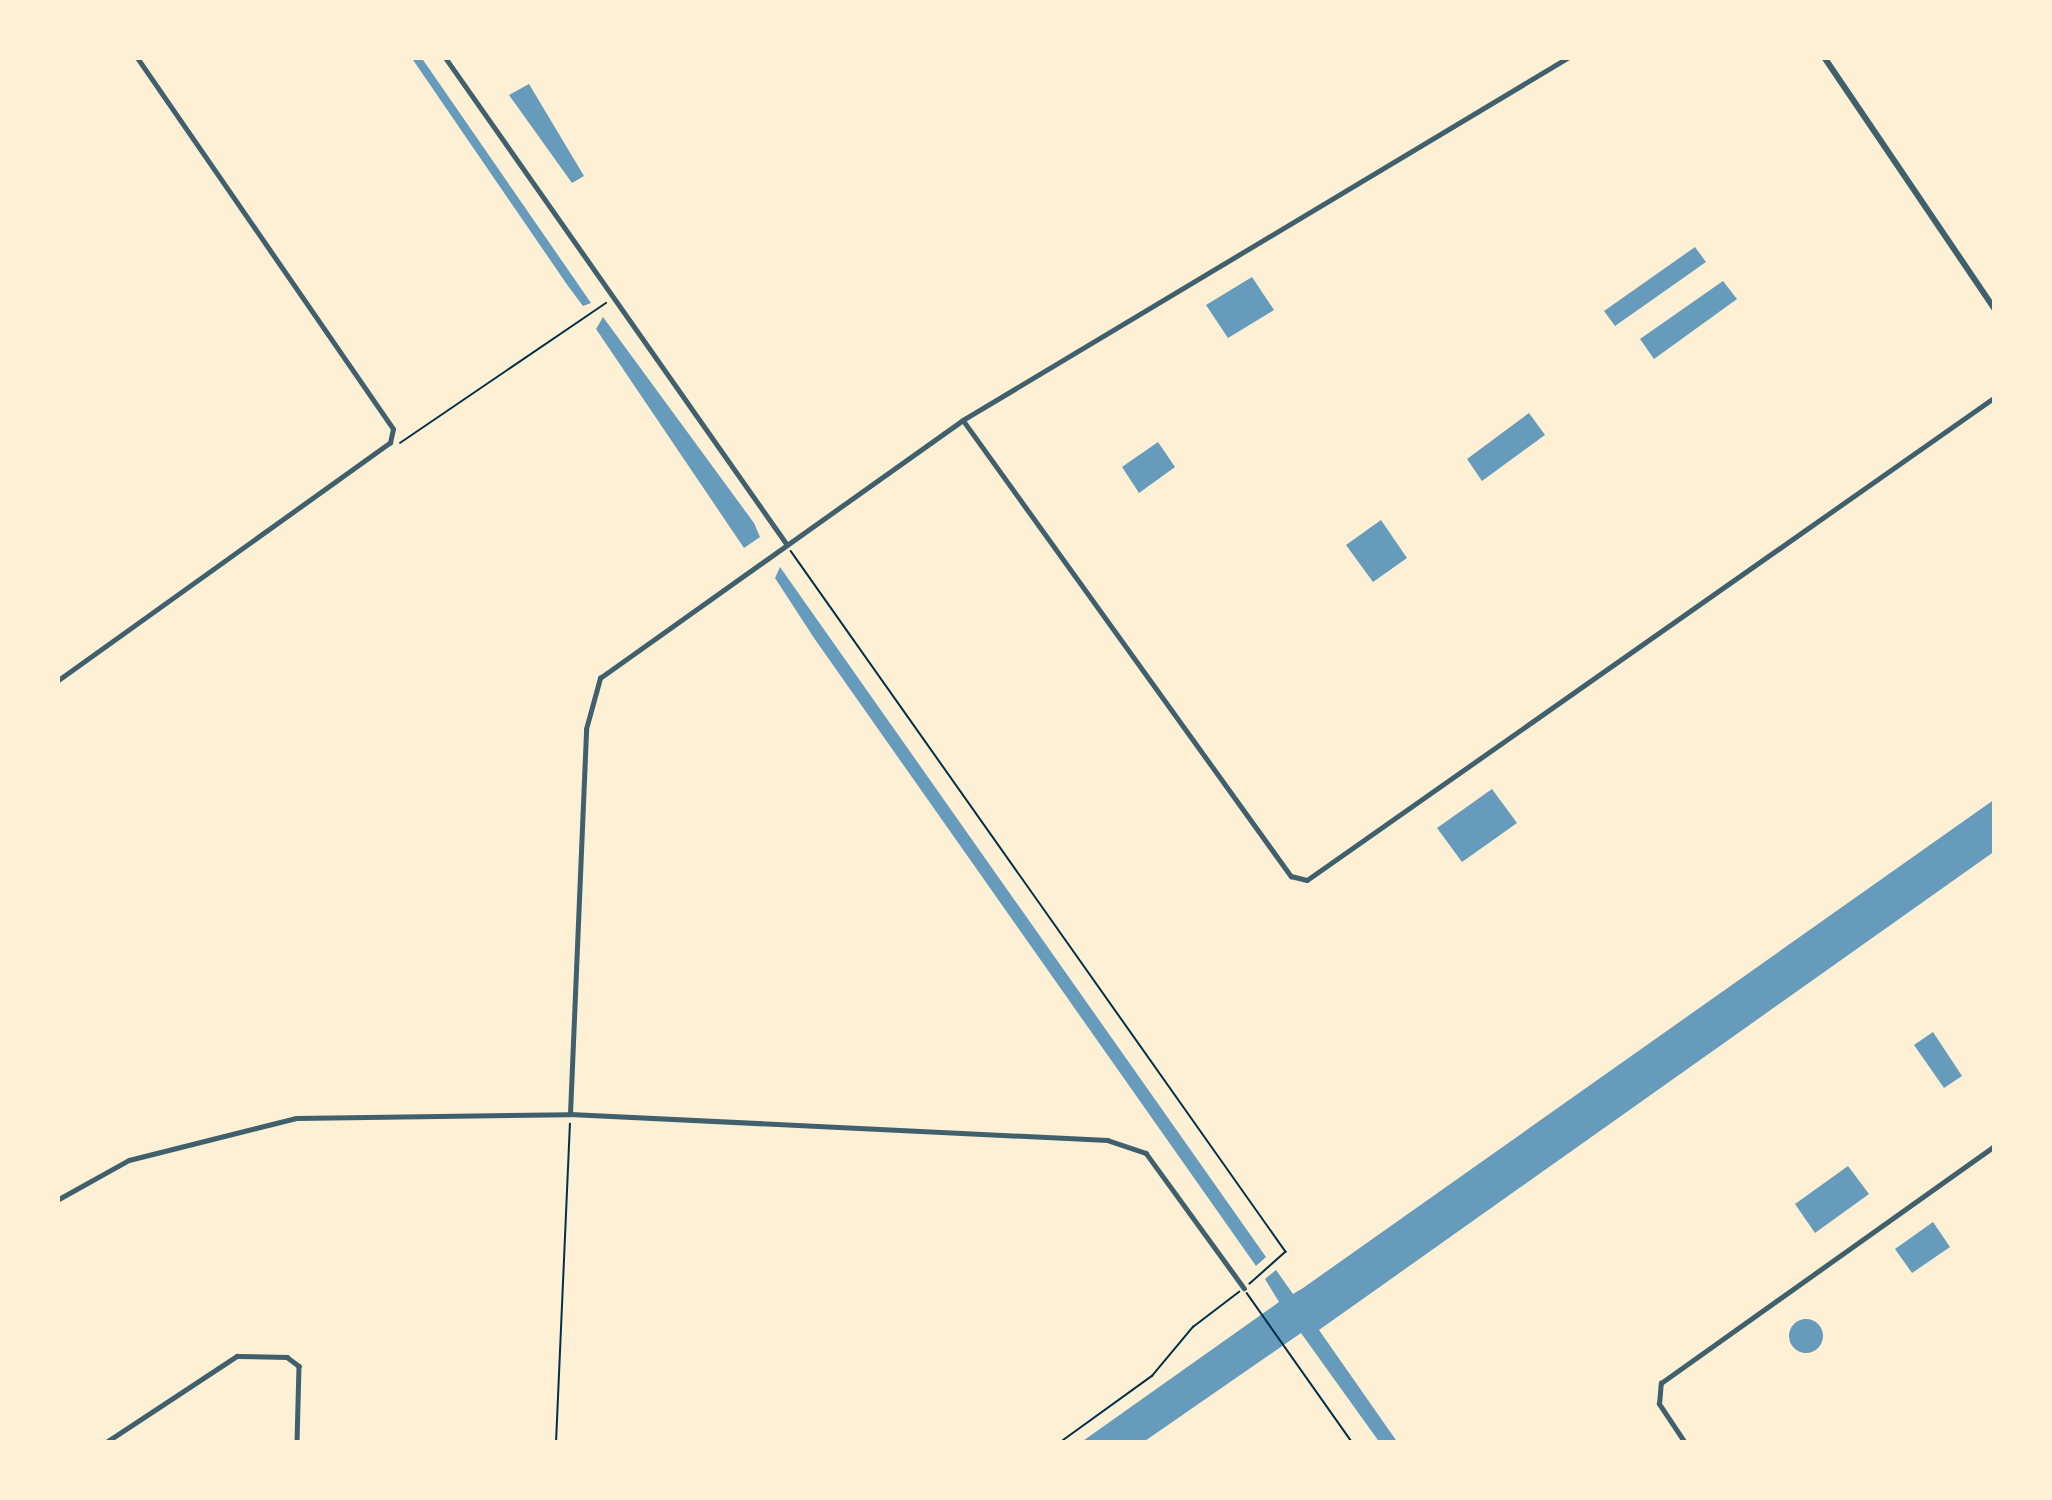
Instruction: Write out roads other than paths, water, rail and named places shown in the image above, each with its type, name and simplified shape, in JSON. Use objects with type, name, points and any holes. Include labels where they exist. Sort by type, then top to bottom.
[{"type":"street","points":[[58,679],[390,443],[390,417],[136,57]]},
{"type":"street","points":[[445,57],[786,543]]},
{"type":"street","points":[[570,1114],[592,690],[786,543],[964,420],[1568,57]]},
{"type":"street","points":[[1824,57],[1995,310]]},
{"type":"street","points":[[964,420],[1291,877],[1307,880],[1995,397]]},
{"type":"street","points":[[57,1201],[129,1160],[296,1118],[570,1114],[1133,1145],[1181,1196],[1245,1290]]},
{"type":"street","points":[[1685,1443],[1660,1404],[1661,1383],[1995,1146]]},
{"type":"street","points":[[105,1443],[237,1357],[287,1357],[299,1366],[297,1443]]},
{"type":"water","points":[[411,57],[421,57],[591,303],[583,306],[568,286]]},
{"type":"water","points":[[529,84],[584,176],[572,183],[509,95]]},
{"type":"water","points":[[1695,247],[1706,262],[1615,326],[1604,311]]},
{"type":"water","points":[[1252,277],[1274,310],[1228,338],[1206,305]]},
{"type":"water","points":[[1723,281],[1737,299],[1654,359],[1640,339]]},
{"type":"water","points":[[603,317],[754,523],[760,537],[744,548],[596,329]]},
{"type":"water","points":[[1529,413],[1545,435],[1482,481],[1467,459]]},
{"type":"water","points":[[1158,442],[1175,467],[1139,493],[1122,467]]},
{"type":"water","points":[[1381,520],[1407,558],[1373,582],[1346,545]]},
{"type":"water","points":[[780,567],[1266,1257],[1256,1266],[814,638],[775,578]]},
{"type":"water","points":[[1492,789],[1517,823],[1462,862],[1437,828]]},
{"type":"water","points":[[1995,799],[1995,851],[1319,1330],[1398,1443],[1380,1443],[1301,1333],[1142,1443],[1080,1443],[1279,1302],[1265,1279],[1276,1270],[1293,1294],[1303,1288]]},
{"type":"water","points":[[1933,1032],[1962,1076],[1944,1088],[1914,1045]]},
{"type":"water","points":[[1848,1166],[1869,1194],[1815,1233],[1795,1204]]},
{"type":"water","points":[[1933,1222],[1950,1247],[1912,1273],[1895,1249]]},
{"type":"water","points":[[1806,1319],[1818,1324],[1823,1336],[1818,1348],[1806,1353],[1794,1348],[1789,1336],[1794,1324]]}]
